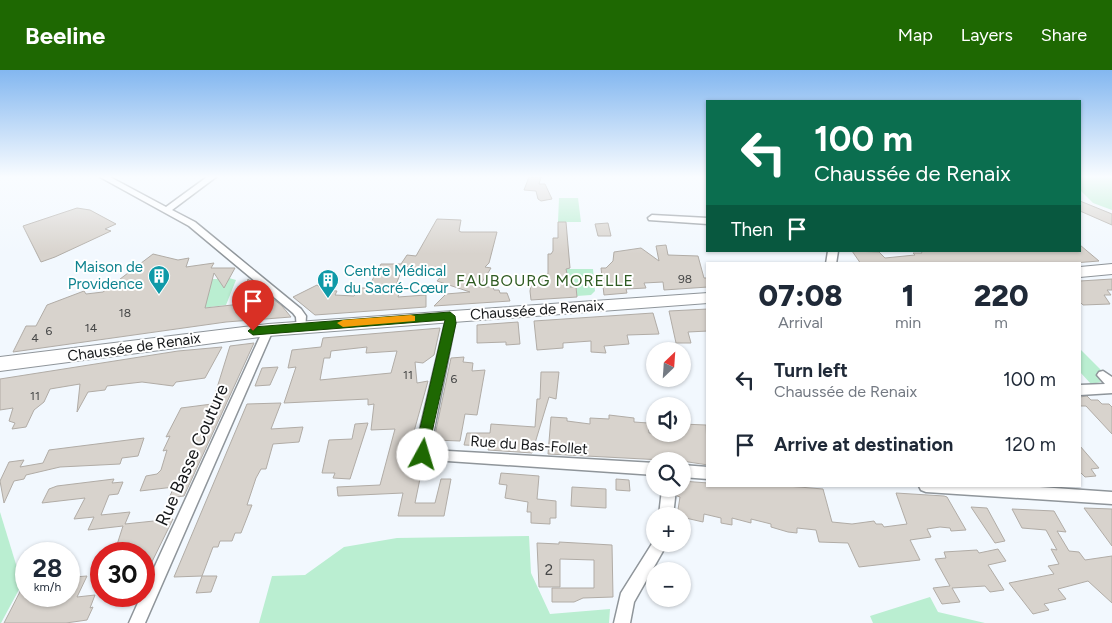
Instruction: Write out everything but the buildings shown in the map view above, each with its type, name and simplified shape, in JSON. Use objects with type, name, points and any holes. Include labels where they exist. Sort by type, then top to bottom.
[{"type":"main road","points":[[1081,272],[1112,269]]},
{"type":"main road","name":"Chaussée de Renaix","points":[[0,364],[268,330],[706,298]]},
{"type":"main road","name":"Chaussée de Renaix","points":[[0,370],[39,360]]},
{"type":"street","points":[[153,203],[192,224],[286,301],[301,316],[301,327]]},
{"type":"street","points":[[167,210],[177,203]]},
{"type":"street","points":[[652,218],[706,221]]},
{"type":"street","name":"Rue du Bas-Follet","points":[[450,316],[423,446],[423,455],[646,468]]},
{"type":"street","name":"Rue Basse Couture","points":[[137,623],[268,330]]},
{"type":"street","points":[[1103,375],[1112,384]]},
{"type":"street","points":[[1081,390],[1112,388]]},
{"type":"street","points":[[691,471],[706,472]]},
{"type":"street","points":[[960,487],[1112,498]]},
{"type":"street","points":[[622,623],[627,599],[655,552]]},
{"type":"green space","points":[[559,203],[579,203],[581,222],[558,222]]},
{"type":"green space","points":[[1093,203],[1112,203],[1112,210]]},
{"type":"green space","points":[[566,269],[593,269],[595,291],[591,295],[577,296],[576,287],[570,287]]},
{"type":"green space","points":[[229,278],[236,280],[226,305],[195,309],[204,279],[225,279],[226,285]]},
{"type":"green space","points":[[1081,350],[1104,373],[1096,374],[1101,382],[1091,384],[1081,373]]},
{"type":"green space","points":[[0,512],[15,561],[15,597],[0,623]]},
{"type":"green space","points":[[529,536],[531,573],[550,614],[610,609],[609,623],[259,623],[272,576],[305,575],[344,547],[397,538]]},
{"type":"green space","points":[[930,597],[938,612],[985,623],[873,623],[870,616]]},
{"type":"slow traffic","points":[[343,323],[411,319]]},
{"type":"place","name":"Maison de Providence","points":[[159,295]]},
{"type":"place","name":"Centre Médical du Sacré-Cœur","points":[[328,299]]},
{"type":"district","name":"FAUBOURG MORELLE","points":[[545,280]]},
{"type":"route","points":[[253,331],[450,316],[423,446],[423,455]]}]
